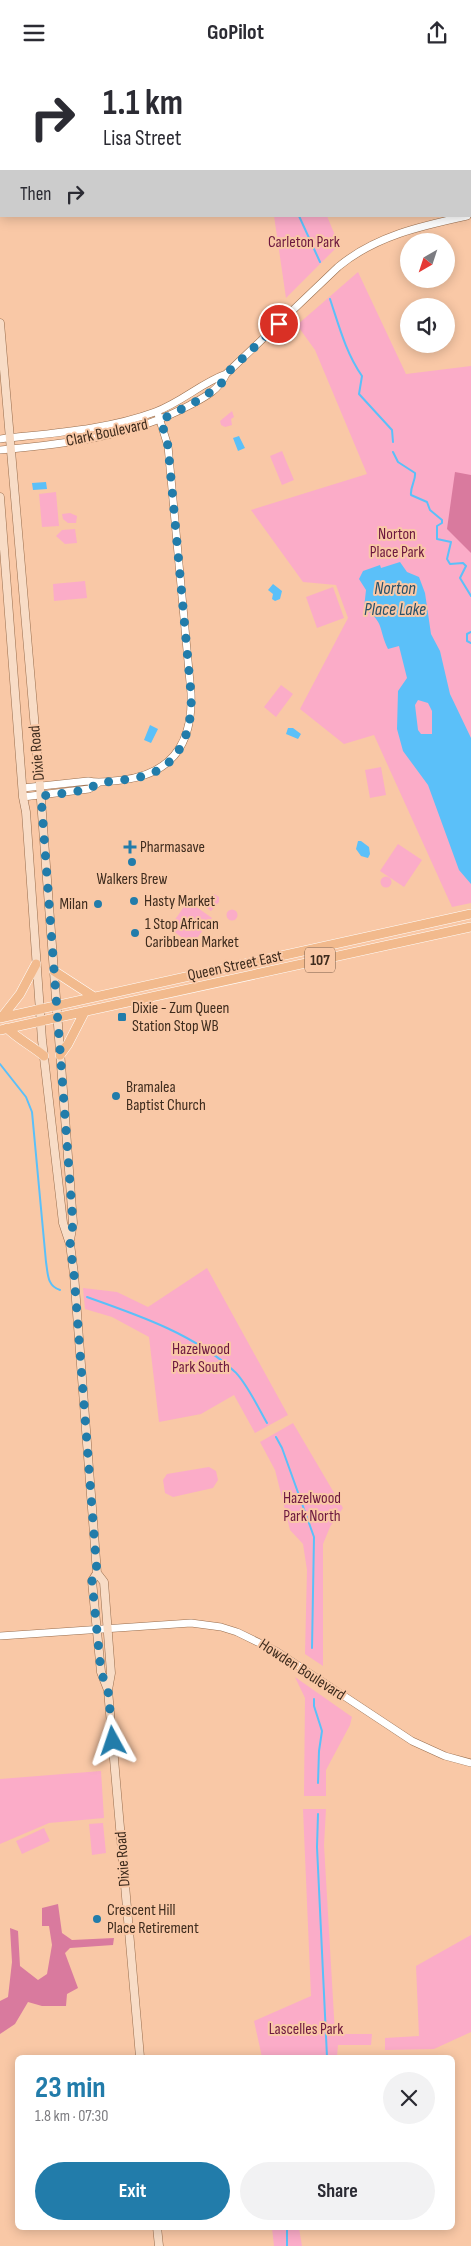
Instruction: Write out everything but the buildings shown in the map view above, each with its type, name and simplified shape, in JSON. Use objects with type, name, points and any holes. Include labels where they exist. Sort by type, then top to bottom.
[{"type":"main road","name":"Dixie Road","points":[[0,323],[41,796],[73,1223],[70,1245]]},
{"type":"main road","name":"Dixie Road","points":[[0,497],[44,1056],[63,1223],[70,1245],[74,1274],[91,1475],[97,1573],[92,1581],[101,1672],[108,1690]]},
{"type":"main road","name":"Queen Street East","points":[[1,1017],[471,915]]},
{"type":"main road","name":"Queen Street East","points":[[3,1029],[471,927]]},
{"type":"main road","points":[[359,951],[336,955],[333,951],[381,939],[385,933]]},
{"type":"main road","points":[[1,1017],[20,994],[36,964]]},
{"type":"main road","points":[[54,971],[94,997]]},
{"type":"main road","points":[[60,1055],[68,1044],[85,1011]]},
{"type":"main road","points":[[3,1029],[44,1056]]},
{"type":"main road","name":"Dixie Road","points":[[97,1573],[104,1581],[111,1673],[108,1690],[140,2055]]},
{"type":"main road","points":[[157,2230],[159,2246]]},
{"type":"street","name":"Clark Boulevard","points":[[0,450],[70,442],[118,433],[161,420],[220,386],[226,374],[338,267],[358,252],[393,235],[464,217]]},
{"type":"street","name":"Clark Boulevard","points":[[0,439],[109,425],[157,411],[191,395],[214,379],[226,374]]},
{"type":"street","points":[[23,788],[88,781],[98,783],[148,775],[163,766],[178,751],[190,723],[191,693],[168,446],[157,411]]},
{"type":"street","points":[[23,797],[89,789],[98,783]]},
{"type":"street","name":"Howden Boulevard","points":[[0,1635],[191,1623],[221,1627],[237,1632],[276,1651],[412,1741],[445,1756],[471,1763]]},
{"type":"green space","name":"Carleton Park","points":[[274,217],[327,217],[339,245],[286,298]]},
{"type":"green space","name":"Norton Place Park","points":[[358,272],[406,374],[471,366],[471,903],[452,907],[374,735],[344,744],[300,709],[348,618],[336,585],[303,582],[251,510],[367,474],[315,350],[297,325]]},
{"type":"green space","points":[[232,411],[234,417],[231,419],[232,425],[225,427],[221,425],[220,421]]},
{"type":"green space","points":[[282,451],[294,480],[282,485],[270,456]]},
{"type":"green space","points":[[56,492],[59,526],[42,527],[39,494]]},
{"type":"green space","points":[[70,513],[77,516],[76,523],[68,523],[63,519],[62,514]]},
{"type":"green space","points":[[75,529],[77,543],[65,544],[56,536],[62,530]]},
{"type":"green space","points":[[85,581],[87,598],[54,601],[53,584]]},
{"type":"green space","points":[[333,587],[344,618],[317,628],[306,597]]},
{"type":"green space","points":[[281,685],[293,694],[276,717],[264,707]]},
{"type":"green space","points":[[381,767],[386,795],[370,798],[365,770]]},
{"type":"green space","points":[[398,844],[422,860],[404,887],[380,871]]},
{"type":"green space","points":[[386,876],[392,882],[386,888],[380,882]]},
{"type":"green space","points":[[214,894],[219,897],[219,902],[211,911],[207,906]]},
{"type":"green space","points":[[188,901],[212,918],[192,945],[169,928]]},
{"type":"green space","points":[[230,910],[234,910],[237,915],[236,919],[230,920],[227,917],[227,913]]},
{"type":"green space","name":"Hazelwood Park South","points":[[207,1268],[288,1415],[255,1433],[234,1395],[201,1414],[159,1422],[149,1337],[112,1317],[85,1309],[83,1288],[117,1292],[148,1307]]},
{"type":"green space","name":"Hazelwood Park North","points":[[293,1423],[343,1508],[330,1527],[323,1544],[323,1666],[305,1654],[307,1570],[303,1544],[290,1530],[275,1470],[260,1442]]},
{"type":"green space","points":[[209,1467],[216,1471],[218,1480],[213,1488],[173,1497],[165,1493],[163,1480],[167,1474]]},
{"type":"green space","points":[[295,1677],[352,1717],[350,1725],[326,1770],[326,1796],[304,1796],[305,1698]]},
{"type":"green space","points":[[101,1771],[104,1818],[49,1823],[0,1844],[0,1779]]},
{"type":"green space","name":"Lascelles Park","points":[[303,1809],[326,1809],[324,1845],[335,2034],[372,2034],[371,2045],[338,2045],[337,2055],[262,2055],[254,2021],[311,1996]]},
{"type":"green space","points":[[103,1823],[106,1853],[92,1855],[89,1824]]},
{"type":"green space","points":[[44,1828],[50,1841],[22,1854],[16,1841]]},
{"type":"green space","points":[[471,1935],[471,2032],[434,2049],[385,2050],[385,2038],[419,2036],[416,1966]]},
{"type":"green space","points":[[272,2230],[299,2230],[302,2246],[274,2246]]},
{"type":"shaded area","points":[[455,472],[471,475],[471,553],[447,529]]},
{"type":"shaded area","points":[[58,1904],[62,1933],[72,1940],[114,1938],[113,1945],[70,1948],[65,1953],[78,1988],[67,1994],[66,2006],[42,2006],[28,2002],[15,2024],[0,2034],[0,2001],[8,1997],[12,1962],[10,1928],[18,1931],[20,1966],[38,1980],[47,1974],[52,1945],[49,1926],[42,1926],[42,1908]]},
{"type":"water","points":[[239,436],[245,448],[238,451],[233,438]]},
{"type":"water","points":[[46,482],[47,489],[33,490],[32,483]]},
{"type":"water","name":"Norton Place Lake","points":[[400,562],[407,572],[419,577],[425,593],[431,634],[440,651],[450,694],[471,738],[471,884],[459,870],[428,785],[403,751],[397,729],[398,691],[407,678],[399,646],[388,649],[378,622],[364,608],[366,590],[359,579],[363,571],[380,565],[381,568]],"holes":[[[418,700],[428,703],[432,711],[432,734],[421,734],[418,730],[415,705]]]},
{"type":"water","points":[[273,584],[282,591],[280,599],[275,601],[272,599],[273,594],[268,590]]},
{"type":"water","points":[[150,725],[158,729],[151,743],[144,740]]},
{"type":"water","points":[[288,728],[293,728],[301,734],[298,739],[286,734]]},
{"type":"water","points":[[358,841],[369,847],[370,854],[368,858],[361,856],[356,849]]},
{"type":"waterway","points":[[299,217],[320,262]]},
{"type":"waterway","points":[[330,299],[347,349],[362,376],[359,394],[392,430],[393,442]]},
{"type":"waterway","points":[[393,452],[398,462],[415,473],[411,495],[427,502],[430,510],[442,520],[442,523],[437,526],[437,539],[451,542],[447,559],[450,564],[463,563],[466,566],[460,578],[471,596]]},
{"type":"waterway","points":[[471,632],[467,634],[467,641],[471,643]]},
{"type":"waterway","points":[[0,1064],[26,1097],[32,1112],[47,1271],[50,1283],[60,1290]]},
{"type":"waterway","points":[[87,1297],[165,1327],[201,1346],[238,1375],[252,1395],[267,1423]]},
{"type":"waterway","points":[[276,1437],[282,1448],[314,1537],[312,1648]]},
{"type":"waterway","points":[[314,1699],[314,1706],[322,1731],[318,1783]]},
{"type":"waterway","points":[[318,1814],[317,1847],[327,2055]]},
{"type":"waterway","points":[[287,2230],[287,2246]]},
{"type":"place","name":"Pharmasave","points":[[130,847]]},
{"type":"place","name":"Walkers Brew","points":[[132,862]]},
{"type":"place","name":"Hasty Market","points":[[134,901]]},
{"type":"place","name":"Milan","points":[[98,904]]},
{"type":"place","name":"1 Stop African Caribbean Market","points":[[135,933]]},
{"type":"place","name":"Dixie - Zum Queen Station Stop WB","points":[[122,1017]]},
{"type":"place","name":"Bramalea Baptist Church","points":[[116,1096]]},
{"type":"place","name":"Crescent Hill Place Retirement","points":[[97,1919]]},
{"type":"route","points":[[113,1741],[108,1690],[101,1672],[92,1581],[97,1573],[91,1475],[70,1245],[73,1223],[40,807],[41,796],[89,789],[98,783],[148,775],[163,766],[178,751],[184,741],[190,723],[191,693],[168,446],[161,420],[220,386],[226,374],[279,324]]}]
